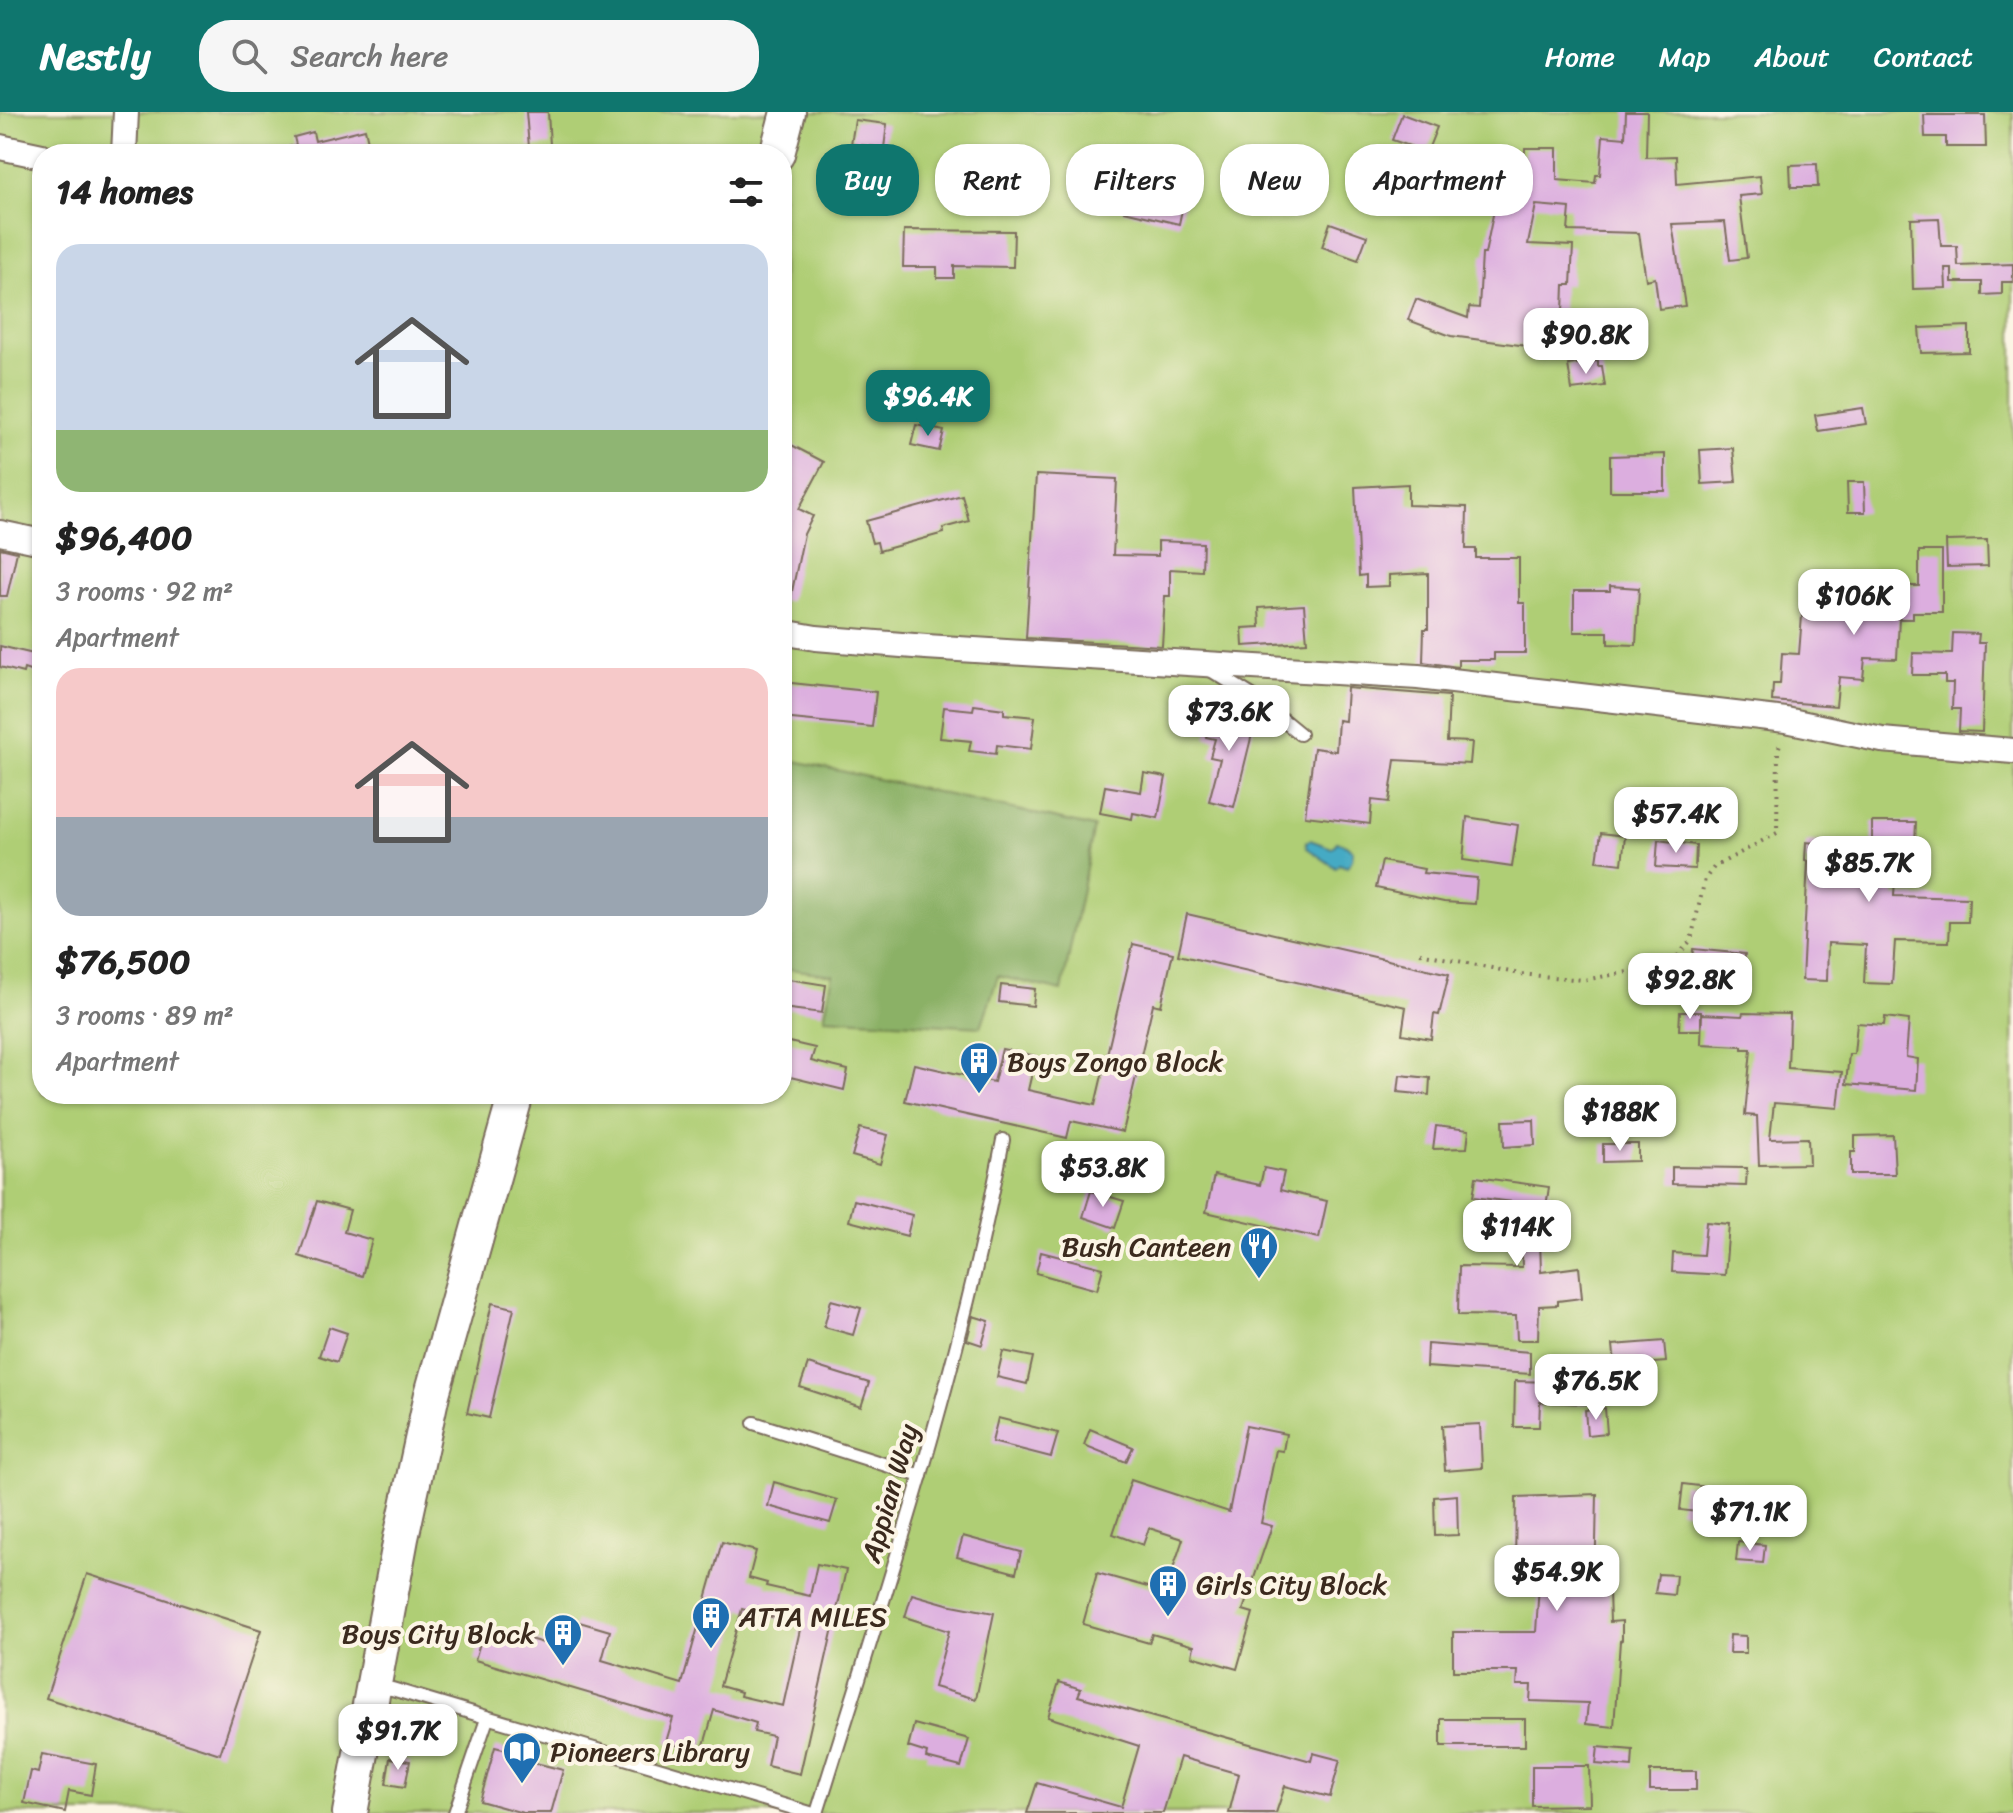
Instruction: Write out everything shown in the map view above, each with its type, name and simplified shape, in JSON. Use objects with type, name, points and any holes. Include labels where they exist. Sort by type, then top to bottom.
[{"type":"main road","points":[[780,144],[788,112]]},
{"type":"main road","points":[[350,1813],[401,1538],[432,1394],[513,1104]]},
{"type":"street","points":[[124,144],[126,112]]},
{"type":"street","points":[[0,147],[32,154]]},
{"type":"street","points":[[0,533],[32,540]]},
{"type":"street","points":[[792,634],[879,643],[1418,677],[1786,720],[1882,740],[2013,751]]},
{"type":"lane","points":[[1201,665],[1256,698],[1300,734]]},
{"type":"lane","name":"Appian Way","points":[[817,1813],[921,1476],[986,1231],[1003,1140]]},
{"type":"lane","points":[[754,1423],[921,1476]]},
{"type":"lane","points":[[373,1687],[392,1689],[810,1813]]},
{"type":"lane","points":[[455,1813],[487,1719]]},
{"type":"path","points":[[1420,953],[1520,974],[1584,980],[1639,970],[1675,959],[1691,940],[1705,879],[1714,867],[1777,833],[1778,750],[1786,720]]},
{"type":"green space","points":[[0,112],[2013,112],[2013,1813],[0,1813]]},
{"type":"green space","points":[[792,760],[1094,827],[1062,991],[998,976],[981,1027],[824,1018],[833,975],[792,969]]},
{"type":"water","points":[[1310,840],[1332,848],[1337,842],[1346,845],[1353,851],[1352,860],[1347,867],[1339,864],[1336,868],[1307,848],[1306,842]]},
{"type":"building","points":[[526,112],[548,112],[550,144],[529,144]]},
{"type":"building","points":[[1626,112],[1647,112],[1646,157],[1676,156],[1677,184],[1760,176],[1762,194],[1739,196],[1747,258],[1730,260],[1725,222],[1672,224],[1685,306],[1659,309],[1655,278],[1646,280],[1639,233],[1568,231],[1570,208],[1536,205],[1528,244],[1573,246],[1571,285],[1564,285],[1563,312],[1559,311],[1559,350],[1451,336],[1408,320],[1416,299],[1468,318],[1469,307],[1479,308],[1482,254],[1485,254],[1493,216],[1533,216],[1533,148],[1557,148],[1557,180],[1595,183],[1596,175],[1600,175],[1603,136],[1625,138]]},
{"type":"building","points":[[1402,114],[1437,127],[1430,144],[1404,144],[1392,140]]},
{"type":"building","points":[[1924,115],[1985,115],[1986,147],[1946,147],[1946,137],[1925,137]]},
{"type":"building","points":[[855,120],[887,124],[884,144],[851,144]]},
{"type":"building","points":[[365,129],[369,144],[296,144],[294,137],[313,132],[315,141]]},
{"type":"building","points":[[1817,164],[1818,187],[1791,187],[1790,165]]},
{"type":"building","points":[[1145,216],[1181,216],[1179,224]]},
{"type":"building","points":[[1939,218],[1941,246],[1957,246],[1958,266],[2013,264],[2013,282],[2002,282],[2002,294],[1982,295],[1982,282],[1952,282],[1952,268],[1945,268],[1946,288],[1913,289],[1911,219]]},
{"type":"building","points":[[1330,223],[1367,236],[1358,260],[1322,247]]},
{"type":"building","points":[[904,230],[1014,231],[1013,267],[954,266],[954,278],[937,278],[937,267],[903,267]]},
{"type":"building","points":[[1969,326],[1969,352],[1921,353],[1919,328]]},
{"type":"building","points":[[1598,361],[1598,366],[1602,366],[1605,386],[1572,390],[1568,365]]},
{"type":"building","points":[[1863,408],[1866,424],[1818,431],[1815,415]]},
{"type":"building","points":[[916,425],[944,431],[939,451],[911,445]]},
{"type":"building","points":[[792,445],[824,462],[799,509],[813,516],[804,534],[792,591]]},
{"type":"building","points":[[1733,448],[1736,482],[1702,484],[1700,450]]},
{"type":"building","points":[[1665,454],[1665,491],[1610,491],[1610,456]]},
{"type":"building","points":[[1036,475],[1117,479],[1113,555],[1158,556],[1158,541],[1203,543],[1202,571],[1170,569],[1170,596],[1165,596],[1162,646],[1026,638]]},
{"type":"building","points":[[1847,482],[1864,482],[1865,512],[1848,512]]},
{"type":"building","points":[[1408,484],[1408,505],[1467,507],[1466,549],[1476,549],[1476,558],[1519,558],[1519,603],[1525,603],[1525,653],[1494,653],[1494,660],[1458,660],[1458,667],[1423,662],[1424,629],[1428,629],[1428,573],[1389,575],[1389,586],[1366,587],[1366,575],[1359,576],[1355,487]]},
{"type":"building","points":[[962,495],[969,521],[943,528],[944,533],[879,551],[877,542],[872,543],[866,521]]},
{"type":"building","points":[[1987,540],[1988,566],[1947,567],[1946,541]]},
{"type":"building","points":[[0,548],[17,552],[7,596],[0,596]]},
{"type":"building","points":[[1919,551],[1942,551],[1942,612],[1913,612],[1913,619],[1899,619],[1897,659],[1865,658],[1863,679],[1839,677],[1836,706],[1772,701],[1773,684],[1780,684],[1782,653],[1799,654],[1803,603],[1882,608],[1882,586],[1919,586]]},
{"type":"building","points":[[1610,586],[1639,588],[1636,645],[1608,644],[1608,632],[1574,632],[1574,591],[1610,591]]},
{"type":"building","points":[[1304,605],[1307,642],[1243,646],[1242,628],[1260,627],[1259,608]]},
{"type":"building","points":[[1953,633],[1979,634],[1978,643],[1985,643],[1982,732],[1959,731],[1960,709],[1952,709],[1953,683],[1945,683],[1945,675],[1912,675],[1913,653],[1952,654]]},
{"type":"building","points":[[0,646],[32,654],[32,672],[24,669],[23,673],[0,667]]},
{"type":"building","points":[[792,683],[876,692],[872,727],[792,719]]},
{"type":"building","points":[[1347,688],[1449,696],[1447,741],[1472,742],[1470,764],[1395,760],[1389,802],[1372,800],[1370,824],[1305,816],[1314,748],[1336,751],[1338,720],[1345,721]]},
{"type":"building","points":[[974,705],[1004,709],[1004,714],[1035,717],[1031,749],[997,745],[996,754],[969,751],[971,741],[940,738],[944,707],[973,710]]},
{"type":"building","points":[[1213,708],[1256,718],[1234,807],[1209,801],[1220,759],[1210,757],[1215,739],[1206,737]]},
{"type":"building","points":[[1144,773],[1166,777],[1158,818],[1133,813],[1132,819],[1100,813],[1105,786],[1141,792]]},
{"type":"building","points":[[1467,817],[1518,825],[1512,867],[1463,860]]},
{"type":"building","points":[[1872,822],[1916,822],[1915,844],[1897,844],[1894,896],[1969,898],[1968,922],[1950,922],[1949,942],[1895,941],[1892,984],[1864,983],[1866,945],[1828,943],[1827,981],[1802,980],[1808,861],[1805,860],[1806,842],[1872,848]]},
{"type":"building","points":[[1601,833],[1625,836],[1622,864],[1597,861]]},
{"type":"building","points":[[1658,840],[1696,845],[1695,869],[1656,867]]},
{"type":"building","points":[[1382,861],[1424,869],[1423,873],[1477,878],[1475,904],[1444,902],[1376,888]]},
{"type":"building","points":[[1187,914],[1449,974],[1439,1015],[1434,1014],[1431,1039],[1402,1034],[1406,1007],[1178,955]]},
{"type":"building","points":[[1133,944],[1173,953],[1161,1006],[1153,1004],[1123,1132],[1071,1121],[1067,1138],[905,1101],[914,1064],[994,1082],[1002,1049],[1036,1056],[1028,1090],[1095,1105]]},
{"type":"building","points":[[1693,949],[1745,954],[1742,982],[1690,977]]},
{"type":"building","points":[[792,980],[826,985],[822,1013],[792,1009]]},
{"type":"building","points":[[1001,985],[1035,989],[1033,1006],[999,1002]]},
{"type":"building","points":[[1680,1012],[1701,1012],[1701,1030],[1679,1030]]},
{"type":"building","points":[[1743,1013],[1790,1014],[1788,1068],[1842,1072],[1838,1108],[1774,1103],[1770,1139],[1808,1138],[1809,1164],[1759,1165],[1757,1116],[1745,1115],[1751,1049],[1701,1044],[1702,1014],[1742,1016]]},
{"type":"building","points":[[1885,1017],[1909,1020],[1906,1057],[1918,1059],[1916,1090],[1846,1084],[1849,1054],[1854,1054],[1857,1023],[1884,1025]]},
{"type":"building","points":[[792,1043],[815,1048],[811,1061],[848,1070],[844,1090],[792,1077]]},
{"type":"building","points":[[1400,1075],[1430,1078],[1429,1095],[1398,1092]]},
{"type":"building","points":[[1534,1120],[1535,1145],[1504,1147],[1503,1121]]},
{"type":"building","points":[[1436,1126],[1469,1130],[1467,1148],[1433,1149]]},
{"type":"building","points":[[860,1128],[888,1135],[880,1164],[852,1156]]},
{"type":"building","points":[[1893,1135],[1895,1174],[1851,1174],[1855,1136]]},
{"type":"building","points":[[1603,1144],[1638,1144],[1638,1161],[1603,1162]]},
{"type":"building","points":[[1672,1167],[1747,1168],[1746,1186],[1672,1184]]},
{"type":"building","points":[[1264,1168],[1284,1172],[1280,1190],[1327,1201],[1319,1238],[1206,1212],[1214,1175],[1260,1185]]},
{"type":"building","points":[[1476,1177],[1549,1187],[1546,1207],[1539,1206],[1541,1272],[1579,1267],[1582,1298],[1558,1301],[1558,1305],[1539,1306],[1538,1340],[1517,1340],[1516,1316],[1458,1315],[1459,1266],[1522,1267],[1520,1203],[1473,1197]]},
{"type":"building","points":[[1091,1191],[1124,1201],[1115,1228],[1083,1217]]},
{"type":"building","points":[[854,1200],[912,1215],[907,1236],[849,1221]]},
{"type":"building","points":[[317,1201],[350,1210],[344,1232],[372,1240],[362,1276],[299,1256]]},
{"type":"building","points":[[1706,1222],[1729,1224],[1725,1275],[1672,1272],[1673,1253],[1703,1255]]},
{"type":"building","points":[[1041,1252],[1103,1268],[1097,1290],[1036,1273]]},
{"type":"building","points":[[831,1300],[861,1308],[853,1335],[824,1327]]},
{"type":"building","points":[[492,1303],[514,1308],[489,1418],[467,1413]]},
{"type":"building","points":[[973,1316],[989,1321],[982,1345],[967,1340]]},
{"type":"building","points":[[329,1327],[347,1333],[337,1362],[319,1356]]},
{"type":"building","points":[[1664,1341],[1666,1362],[1615,1366],[1613,1345]]},
{"type":"building","points":[[1427,1344],[1530,1352],[1530,1374],[1426,1367]]},
{"type":"building","points":[[1003,1351],[1033,1357],[1027,1384],[997,1377]]},
{"type":"building","points":[[808,1364],[869,1383],[861,1407],[800,1387]]},
{"type":"building","points":[[1515,1381],[1589,1383],[1588,1404],[1540,1402],[1539,1427],[1514,1427]]},
{"type":"building","points":[[1605,1408],[1607,1433],[1587,1435],[1585,1410]]},
{"type":"building","points":[[998,1418],[1058,1433],[1051,1457],[992,1442]]},
{"type":"building","points":[[1480,1424],[1482,1468],[1445,1471],[1442,1426]]},
{"type":"building","points":[[1246,1426],[1286,1434],[1283,1451],[1276,1450],[1261,1523],[1272,1526],[1243,1610],[1253,1613],[1237,1669],[1192,1656],[1194,1646],[1152,1634],[1149,1643],[1083,1624],[1097,1573],[1162,1591],[1164,1585],[1167,1586],[1183,1539],[1149,1528],[1143,1545],[1113,1534],[1131,1480],[1229,1512]]},
{"type":"building","points":[[1090,1429],[1133,1447],[1126,1462],[1084,1445]]},
{"type":"building","points":[[774,1482],[837,1500],[830,1523],[768,1506]]},
{"type":"building","points":[[1683,1484],[1732,1490],[1732,1487],[1757,1489],[1755,1519],[1680,1510]]},
{"type":"building","points":[[1597,1494],[1595,1590],[1609,1590],[1610,1622],[1622,1621],[1614,1727],[1586,1724],[1588,1703],[1530,1701],[1531,1685],[1517,1685],[1518,1671],[1453,1671],[1453,1632],[1536,1632],[1540,1568],[1515,1567],[1516,1497]]},
{"type":"building","points":[[1457,1495],[1458,1535],[1435,1536],[1434,1497]]},
{"type":"building","points":[[963,1536],[1021,1552],[1016,1573],[957,1557]]},
{"type":"building","points":[[722,1542],[756,1551],[749,1578],[767,1583],[766,1586],[810,1596],[817,1564],[846,1570],[800,1774],[767,1766],[773,1736],[754,1732],[756,1723],[714,1710],[702,1752],[666,1742],[673,1718],[475,1660],[485,1626],[567,1650],[576,1621],[610,1631],[602,1660],[682,1684]],"holes":[[[742,1609],[801,1625],[783,1706],[740,1696],[741,1692],[720,1686]]]},
{"type":"building","points":[[1738,1542],[1765,1545],[1763,1563],[1736,1561]]},
{"type":"building","points":[[87,1574],[261,1630],[220,1754],[46,1698]]},
{"type":"building","points":[[1658,1574],[1676,1575],[1674,1595],[1655,1593]]},
{"type":"building","points":[[912,1594],[994,1613],[976,1699],[934,1687],[949,1631],[905,1617]]},
{"type":"building","points":[[1730,1635],[1746,1636],[1746,1653],[1729,1653]]},
{"type":"building","points":[[1059,1682],[1081,1689],[1078,1696],[1311,1761],[1313,1753],[1340,1760],[1330,1797],[1285,1786],[1276,1813],[1229,1813],[1239,1774],[1180,1757],[1163,1813],[1027,1813],[1037,1783],[1121,1807],[1139,1746],[1048,1717]]},
{"type":"building","points":[[1441,1719],[1525,1719],[1525,1746],[1441,1746]]},
{"type":"building","points":[[914,1724],[969,1739],[961,1767],[926,1758],[927,1753],[908,1747]]},
{"type":"building","name":"Pioneers Library","points":[[495,1747],[534,1757],[532,1762],[563,1770],[551,1813],[523,1813],[480,1801]]},
{"type":"building","points":[[1598,1747],[1633,1750],[1632,1767],[1596,1764]]},
{"type":"building","points":[[42,1754],[96,1764],[91,1795],[69,1791],[65,1812],[24,1803],[31,1771],[38,1773]]},
{"type":"building","points":[[390,1758],[410,1761],[405,1787],[386,1784]]},
{"type":"building","points":[[1532,1766],[1589,1766],[1590,1805],[1532,1806]]},
{"type":"building","points":[[1650,1771],[1696,1771],[1696,1790],[1650,1790]]},
{"type":"place","name":"Boys Zongo Block","points":[[979,1095]]},
{"type":"place","name":"Bush Canteen","points":[[1259,1280]]},
{"type":"place","name":"Girls City Block","points":[[1168,1618]]},
{"type":"place","name":"ATTA MILES","points":[[711,1650]]},
{"type":"place","name":"Boys City Block","points":[[563,1667]]},
{"type":"place","name":"Pioneers Library","points":[[522,1785]]}]
